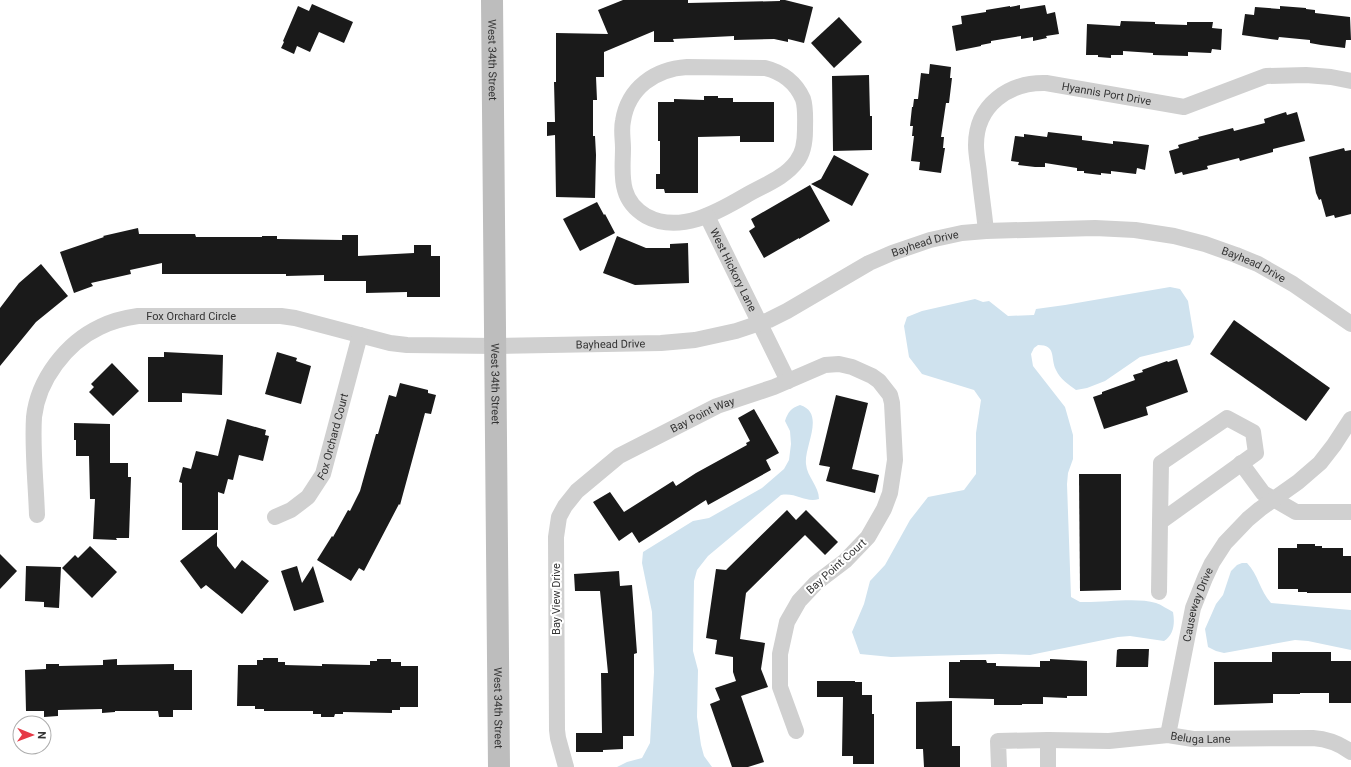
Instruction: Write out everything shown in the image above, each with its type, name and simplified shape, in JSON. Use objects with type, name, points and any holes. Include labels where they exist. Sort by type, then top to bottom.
[{"type":"street","name":"West 34th Street","points":[[492,0],[499,767]]},
{"type":"street","points":[[687,67],[750,68],[772,70],[785,77],[796,87],[803,100],[805,115],[803,149],[790,170],[707,216],[694,220],[670,222],[655,220],[642,214],[627,197],[622,175],[622,123],[627,106],[635,92],[647,80],[670,69],[687,67]]},
{"type":"street","name":"Hyannis Port Drive","points":[[986,231],[976,144],[978,128],[984,114],[995,101],[1000,96],[1015,88],[1029,84],[1046,83],[1184,108],[1266,76],[1306,74],[1351,81]]},
{"type":"street","name":"West Hickory Lane","points":[[707,216],[761,323],[788,381]]},
{"type":"street","name":"Bayhead Drive","points":[[496,346],[678,342],[712,337],[761,323],[787,311],[869,263],[922,242],[962,233],[1027,229],[1120,229],[1151,232],[1190,240],[1236,255],[1272,272],[1300,288],[1351,324]]},
{"type":"street","name":"Fox Orchard Circle","points":[[37,515],[34,417],[37,401],[43,386],[55,364],[72,346],[98,328],[122,319],[145,315],[274,316],[295,318],[390,343],[407,345],[496,346]]},
{"type":"street","name":"Fox Orchard Court","points":[[274,517],[291,510],[308,496],[323,474],[360,335]]},
{"type":"street","name":"Bay Point Court","points":[[788,381],[817,367],[830,364],[840,364],[852,367],[872,376],[879,381],[890,395],[895,444],[894,469],[890,493],[884,509],[872,530],[862,544],[845,561],[816,583],[805,594],[799,601],[787,622],[780,654],[780,687],[796,731]]},
{"type":"street","name":"Bay Point Way","points":[[619,456],[717,406],[767,390],[788,381]]},
{"type":"street","points":[[1159,592],[1160,522],[1161,463],[1227,418],[1253,432],[1256,454],[1241,463],[1160,522]]},
{"type":"street","name":"Causeway Drive","points":[[1168,735],[1193,608],[1212,563],[1230,536],[1248,519],[1273,499],[1298,482],[1320,463],[1351,419]]},
{"type":"street","name":"Bay View Drive","points":[[566,767],[558,738],[556,537],[558,524],[564,506],[572,496],[619,456]]},
{"type":"street","points":[[1241,463],[1263,493],[1296,512],[1351,512]]},
{"type":"street","name":"Beluga Lane","points":[[999,767],[998,741],[1109,741],[1168,735],[1193,739],[1322,739],[1337,744],[1351,752]]},
{"type":"street","points":[[1048,740],[1048,767]]},
{"type":"water","points":[[1170,287],[1180,289],[1188,301],[1194,337],[1190,345],[1140,357],[1105,381],[1087,388],[1076,390],[1065,382],[1058,373],[1054,365],[1052,353],[1048,347],[1038,345],[1034,348],[1031,354],[1033,366],[1065,407],[1073,435],[1073,459],[1068,473],[1067,484],[1071,597],[1080,602],[1139,600],[1158,604],[1173,612],[1174,624],[1170,635],[1164,641],[1130,636],[1118,637],[1030,655],[999,654],[891,657],[860,654],[852,632],[864,604],[870,581],[885,565],[910,520],[928,497],[964,490],[976,474],[976,433],[981,400],[974,390],[922,374],[909,357],[904,326],[907,317],[922,311],[975,299],[983,302],[989,301],[1008,316],[1034,315],[1036,309]]},
{"type":"water","points":[[800,405],[808,409],[812,415],[812,431],[806,457],[806,464],[808,473],[817,490],[819,499],[809,500],[786,494],[781,495],[708,556],[697,570],[694,581],[693,651],[698,670],[697,717],[704,756],[712,767],[617,767],[627,762],[642,758],[650,743],[654,672],[652,612],[642,563],[643,552],[693,521],[709,518],[762,488],[784,469],[789,460],[791,444],[790,431],[785,421],[790,411]]},
{"type":"water","points":[[1247,563],[1251,567],[1264,593],[1271,603],[1351,610],[1351,650],[1308,641],[1295,640],[1224,653],[1208,647],[1205,629],[1216,604],[1223,595],[1231,571],[1237,565]]},
{"type":"building","points":[[623,0],[688,0],[688,3],[785,0],[813,7],[804,43],[788,39],[788,42],[774,39],[734,40],[734,36],[673,39],[674,42],[654,42],[654,31],[604,52],[604,77],[596,77],[597,100],[593,100],[593,136],[595,136],[596,155],[595,198],[556,197],[555,135],[547,136],[547,122],[555,122],[554,82],[556,82],[556,33],[608,34],[598,10]]},
{"type":"building","points":[[312,4],[353,22],[344,43],[319,32],[310,52],[297,46],[294,54],[281,48],[298,6],[309,11]]},
{"type":"building","points":[[1020,5],[1020,9],[1045,5],[1047,14],[1055,12],[1059,34],[1046,36],[1047,38],[1033,41],[1033,37],[1021,39],[1021,36],[991,41],[991,43],[981,46],[956,51],[952,26],[962,24],[961,16],[986,12],[986,10]]},
{"type":"building","points":[[1280,6],[1306,8],[1315,10],[1315,13],[1350,17],[1351,40],[1346,40],[1345,48],[1310,43],[1310,40],[1279,37],[1278,40],[1242,35],[1245,14],[1254,15],[1255,7],[1280,9]]},
{"type":"building","points":[[839,17],[862,42],[834,68],[811,43]]},
{"type":"building","points":[[1121,21],[1187,25],[1187,22],[1213,22],[1212,28],[1222,29],[1221,50],[1212,49],[1211,53],[1188,52],[1188,56],[1153,55],[1153,53],[1123,51],[1123,55],[1111,55],[1111,58],[1098,57],[1098,55],[1086,55],[1087,24],[1120,26]]},
{"type":"building","points":[[930,64],[951,67],[950,78],[952,78],[949,103],[946,103],[941,137],[944,137],[943,148],[945,148],[941,173],[919,170],[920,162],[911,161],[914,136],[912,136],[913,126],[910,126],[912,107],[914,99],[918,99],[921,73],[929,74]]},
{"type":"building","points":[[869,75],[870,116],[872,116],[872,150],[833,151],[832,76]]},
{"type":"building","points":[[704,96],[733,98],[733,102],[774,102],[774,142],[740,142],[740,136],[698,137],[698,193],[665,193],[664,189],[656,189],[656,174],[660,174],[658,102],[674,102],[674,99],[704,100]]},
{"type":"building","points":[[1286,112],[1287,115],[1297,112],[1305,141],[1273,149],[1273,152],[1240,161],[1239,158],[1207,166],[1208,169],[1183,175],[1182,172],[1175,174],[1169,151],[1179,148],[1178,145],[1199,139],[1198,137],[1233,128],[1234,131],[1265,123],[1264,119]]},
{"type":"building","points":[[1048,132],[1082,136],[1082,140],[1113,144],[1113,141],[1149,145],[1145,170],[1137,168],[1136,174],[1111,171],[1111,174],[1101,173],[1101,175],[1077,171],[1077,168],[1045,163],[1045,167],[1035,167],[1018,165],[1019,162],[1011,161],[1015,136],[1024,137],[1024,134],[1047,137]]},
{"type":"building","points":[[1344,148],[1345,151],[1351,150],[1351,214],[1335,218],[1334,215],[1326,217],[1321,199],[1319,200],[1316,193],[1309,157]]},
{"type":"building","points":[[834,155],[869,174],[852,206],[811,184],[821,179]]},
{"type":"building","points":[[810,185],[830,221],[764,258],[749,231],[755,227],[751,219]]},
{"type":"building","points":[[597,202],[615,233],[580,251],[563,219]]},
{"type":"building","points":[[138,228],[139,234],[195,234],[196,237],[277,236],[277,239],[342,240],[342,235],[358,235],[358,256],[414,253],[414,245],[431,245],[431,256],[440,256],[440,297],[407,297],[407,292],[366,293],[366,281],[324,281],[324,275],[286,276],[286,274],[162,274],[162,263],[130,270],[131,274],[91,283],[93,286],[74,293],[60,252],[104,237],[103,236]]},
{"type":"building","points":[[617,236],[646,248],[670,248],[670,244],[688,243],[689,283],[635,285],[603,273]]},
{"type":"building","points":[[41,264],[68,296],[36,322],[0,366],[0,308],[19,283]]},
{"type":"building","points":[[1234,320],[1330,388],[1306,421],[1210,354]]},
{"type":"building","points":[[164,352],[223,355],[222,395],[182,393],[182,402],[148,402],[148,357],[164,357]]},
{"type":"building","points":[[277,352],[297,358],[296,361],[311,366],[301,404],[265,394]]},
{"type":"building","points":[[1177,359],[1188,392],[1146,407],[1148,415],[1104,429],[1093,397],[1102,394],[1102,392],[1135,380],[1133,375],[1143,372],[1142,370]]},
{"type":"building","points":[[112,363],[139,391],[113,416],[89,392],[94,387],[91,384]]},
{"type":"building","points":[[400,383],[428,390],[428,393],[436,395],[431,414],[425,413],[400,505],[399,504],[364,571],[359,568],[351,581],[317,560],[332,536],[333,537],[348,510],[350,511],[360,491],[389,395],[396,397]]},
{"type":"building","points":[[836,395],[868,403],[852,469],[879,475],[875,493],[826,481],[830,467],[819,465]]},
{"type":"building","points":[[754,409],[779,453],[766,460],[771,470],[708,505],[706,500],[639,543],[632,532],[619,541],[593,502],[610,492],[624,512],[673,481],[676,486],[696,473],[747,445],[746,443],[750,441],[738,418]]},
{"type":"building","points":[[227,419],[266,430],[265,435],[269,436],[263,461],[239,455],[233,480],[228,479],[224,494],[218,492],[218,530],[182,530],[182,483],[179,482],[183,467],[191,469],[196,451],[218,456]]},
{"type":"building","points":[[74,423],[110,424],[110,463],[128,463],[128,477],[131,477],[129,538],[116,538],[117,540],[93,539],[95,499],[90,499],[89,456],[76,456]]},
{"type":"building","points":[[1079,474],[1121,474],[1121,590],[1080,591]]},
{"type":"building","points":[[787,510],[796,520],[806,510],[838,542],[825,555],[805,535],[746,593],[740,639],[765,643],[761,669],[768,687],[741,696],[764,762],[748,767],[732,767],[710,704],[720,700],[715,688],[736,681],[733,672],[733,657],[715,654],[717,640],[706,638],[716,569],[726,570]]},
{"type":"building","points":[[217,532],[217,546],[235,569],[242,560],[269,581],[242,614],[206,585],[201,589],[180,561]]},
{"type":"building","points":[[1297,544],[1315,544],[1315,546],[1322,546],[1322,548],[1343,548],[1343,556],[1351,556],[1351,593],[1307,593],[1298,592],[1298,589],[1278,589],[1278,548],[1297,548]]},
{"type":"building","points":[[90,546],[117,572],[92,598],[62,568],[75,555],[78,558]]},
{"type":"building","points":[[0,554],[17,571],[0,589]]},
{"type":"building","points":[[26,566],[61,567],[59,608],[44,607],[44,602],[25,601]]},
{"type":"building","points":[[297,566],[302,583],[313,566],[324,602],[294,611],[281,571]]},
{"type":"building","points":[[619,571],[620,586],[632,585],[637,653],[634,654],[634,736],[623,736],[623,749],[603,750],[603,752],[576,752],[576,733],[602,733],[601,673],[608,673],[600,591],[575,591],[574,574]]},
{"type":"building","points":[[1149,649],[1148,667],[1116,667],[1117,650]]},
{"type":"building","points":[[1272,652],[1331,652],[1331,661],[1351,661],[1351,703],[1329,703],[1329,693],[1300,693],[1273,694],[1273,703],[1214,705],[1214,662],[1272,662]]},
{"type":"building","points":[[263,658],[278,658],[278,662],[285,662],[285,665],[370,665],[370,661],[377,661],[377,659],[391,659],[391,662],[401,662],[401,666],[418,666],[418,707],[400,707],[400,710],[392,710],[392,713],[343,712],[343,714],[335,714],[334,717],[321,717],[321,714],[313,714],[313,711],[264,711],[264,709],[255,709],[255,706],[237,706],[238,665],[257,665],[257,660],[263,660]]},
{"type":"building","points":[[117,659],[117,665],[174,664],[174,670],[192,670],[192,710],[173,710],[173,717],[159,717],[158,711],[115,711],[102,713],[102,709],[58,710],[58,716],[52,716],[52,715],[44,715],[44,711],[26,711],[25,670],[46,669],[46,664],[59,664],[59,666],[103,665],[103,660]]},
{"type":"building","points":[[1050,659],[1087,661],[1087,696],[1067,696],[1067,698],[1043,697],[1043,704],[1022,705],[994,705],[994,699],[949,698],[949,662],[960,662],[960,660],[986,660],[987,663],[996,663],[996,666],[1040,667],[1040,661],[1050,661]]},
{"type":"building","points":[[817,681],[862,682],[862,695],[872,695],[872,714],[874,714],[874,764],[853,764],[853,756],[842,756],[843,697],[817,697]]},
{"type":"building","points":[[952,701],[952,746],[960,746],[960,767],[924,767],[923,749],[916,749],[916,702]]}]
